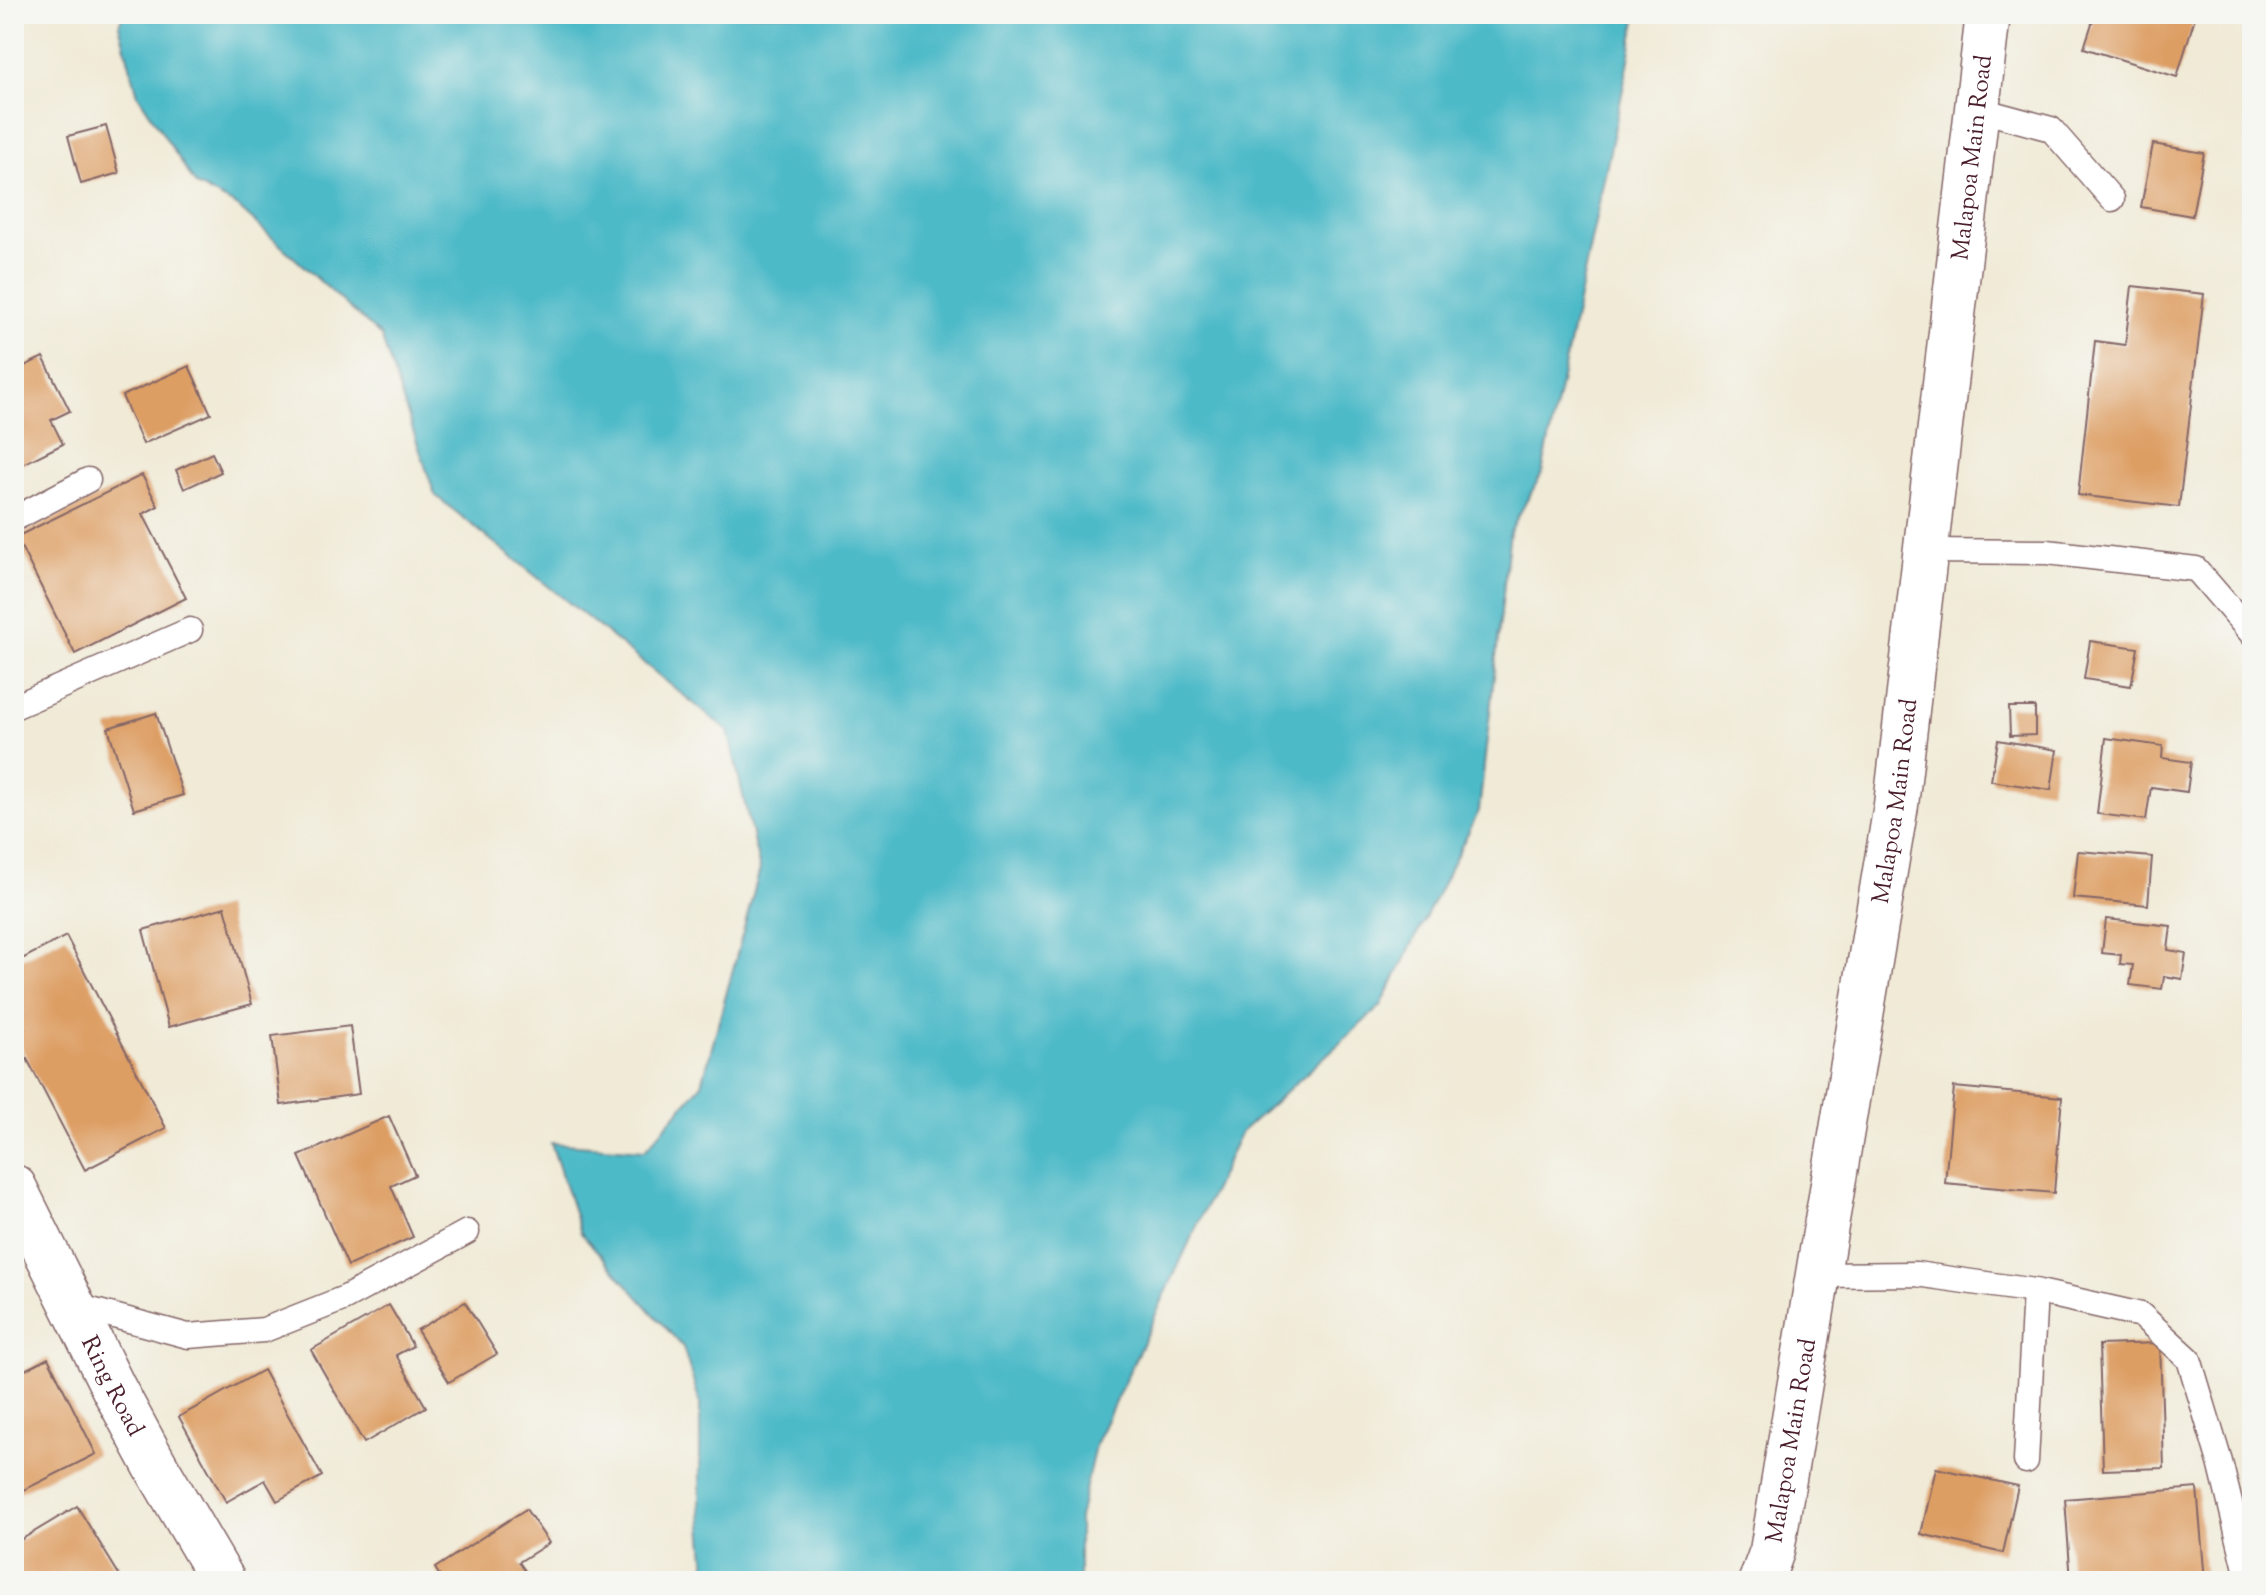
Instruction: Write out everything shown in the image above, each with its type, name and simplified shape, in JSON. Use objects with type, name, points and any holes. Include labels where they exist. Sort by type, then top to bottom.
[{"type":"street","name":"Malapoa Main Road","points":[[1761,1581],[1772,1551],[1896,805],[1988,14]]},
{"type":"street","name":"Ring Road","points":[[14,1187],[155,1465],[223,1581]]},
{"type":"lane","points":[[1977,109],[2051,129],[2112,199]]},
{"type":"lane","points":[[14,519],[88,480]]},
{"type":"lane","points":[[1926,551],[2047,552],[2196,569],[2249,623]]},
{"type":"lane","points":[[14,707],[190,630]]},
{"type":"lane","points":[[73,1305],[188,1336],[264,1330],[345,1298],[467,1232]]},
{"type":"lane","points":[[1818,1275],[1916,1274],[2035,1291],[2141,1315],[2189,1359],[2220,1462],[2249,1581]]},
{"type":"lane","points":[[2026,1461],[2035,1291]]},
{"type":"water","points":[[123,14],[1637,14],[1542,473],[1510,531],[1479,811],[1381,1006],[1240,1133],[1095,1445],[1079,1518],[1079,1581],[707,1581],[700,1502],[700,1403],[683,1347],[581,1233],[551,1143],[645,1150],[702,1084],[760,869],[728,731],[435,495],[381,336],[237,206],[196,185],[138,95],[119,25]]},
{"type":"building","points":[[2095,14],[2196,14],[2177,77],[2084,48]]},
{"type":"building","points":[[106,126],[119,173],[81,184],[68,136]]},
{"type":"building","points":[[2153,144],[2204,153],[2192,216],[2141,207]]},
{"type":"building","points":[[2132,286],[2204,294],[2179,507],[2078,495],[2095,341],[2125,345]]},
{"type":"building","points":[[43,357],[70,411],[51,420],[63,444],[17,467],[14,460],[14,371]]},
{"type":"building","points":[[189,366],[211,414],[143,444],[122,396]]},
{"type":"building","points":[[212,453],[221,472],[184,489],[176,470]]},
{"type":"building","points":[[142,475],[158,506],[143,514],[186,598],[75,654],[16,537]]},
{"type":"building","points":[[2090,641],[2138,648],[2131,686],[2084,679]]},
{"type":"building","points":[[2009,707],[2035,707],[2035,735],[2010,736]]},
{"type":"building","points":[[156,713],[183,795],[134,810],[108,728]]},
{"type":"building","points":[[2106,738],[2163,746],[2162,758],[2191,762],[2187,792],[2151,787],[2146,820],[2097,814]]},
{"type":"building","points":[[1998,740],[2057,750],[2051,790],[1991,781]]},
{"type":"building","points":[[2078,851],[2152,857],[2148,905],[2073,898]]},
{"type":"building","points":[[225,907],[252,1004],[169,1027],[143,930]]},
{"type":"building","points":[[2106,919],[2171,926],[2168,950],[2186,953],[2182,979],[2164,976],[2162,989],[2130,985],[2133,965],[2120,964],[2121,955],[2102,953]]},
{"type":"building","points":[[66,936],[166,1128],[85,1170],[14,1034],[14,963]]},
{"type":"building","points":[[350,1026],[359,1094],[281,1105],[272,1036]]},
{"type":"building","points":[[1954,1087],[2062,1097],[2054,1193],[1945,1183]]},
{"type":"building","points":[[389,1116],[415,1175],[391,1186],[413,1237],[348,1266],[299,1156]]},
{"type":"building","points":[[465,1302],[497,1354],[449,1382],[417,1330]]},
{"type":"building","points":[[389,1305],[413,1346],[396,1355],[426,1407],[364,1443],[311,1350]]},
{"type":"building","points":[[2160,1343],[2164,1468],[2103,1470],[2099,1345]]},
{"type":"building","points":[[48,1358],[96,1454],[14,1495],[14,1364],[19,1373]]},
{"type":"building","points":[[263,1370],[322,1476],[277,1501],[265,1480],[226,1502],[179,1417]]},
{"type":"building","points":[[1936,1468],[2018,1486],[2003,1553],[1921,1534]]},
{"type":"building","points":[[2197,1488],[2205,1581],[2071,1581],[2065,1499]]},
{"type":"building","points":[[77,1506],[123,1581],[14,1581],[14,1544]]},
{"type":"building","points":[[526,1509],[549,1543],[519,1562],[532,1581],[443,1581],[435,1568]]}]
